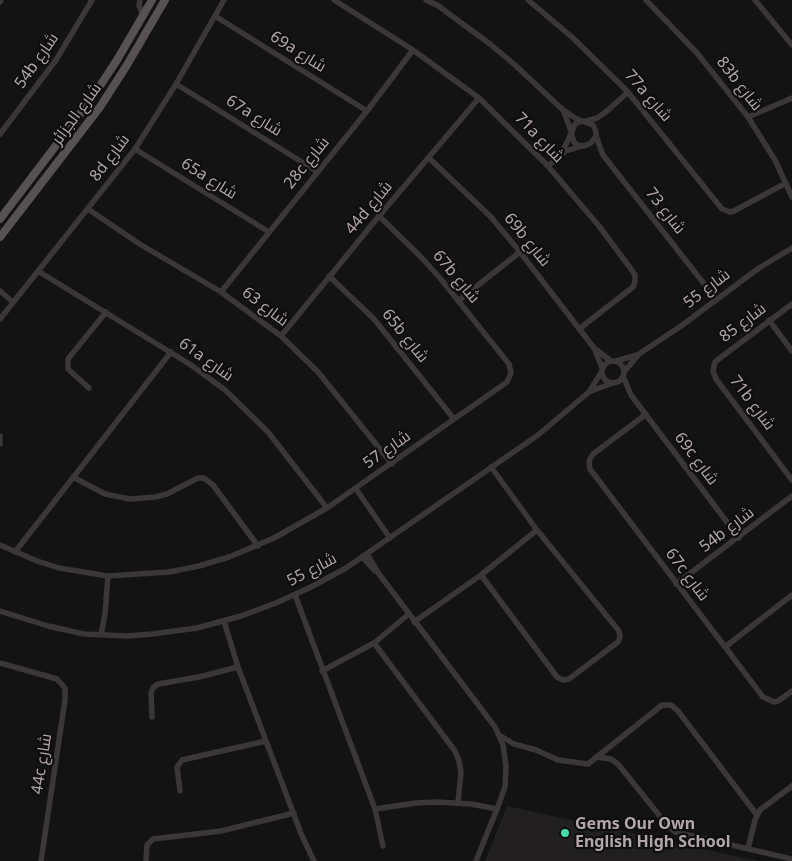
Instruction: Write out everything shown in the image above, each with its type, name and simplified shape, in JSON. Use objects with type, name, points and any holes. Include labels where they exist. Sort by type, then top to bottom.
[{"type":"main road","name":"شارع الجزائر","points":[[0,220],[92,98],[152,0]]},
{"type":"main road","name":"شارع الجزائر","points":[[0,237],[100,107],[165,0]]},
{"type":"street","name":"54b شارع","points":[[0,134],[56,60],[92,0]]},
{"type":"street","points":[[140,0],[139,6],[143,16]]},
{"type":"street","name":"8d شارع","points":[[0,319],[135,149],[176,84],[224,0]]},
{"type":"street","name":"71a شارع","points":[[334,0],[413,50],[478,98],[548,166],[635,274],[633,287],[579,329]]},
{"type":"street","points":[[426,0],[435,3],[490,44],[528,76],[563,110],[592,125],[596,134]]},
{"type":"street","name":"77a شارع","points":[[528,0],[536,3],[628,92],[722,209],[730,212],[738,209],[786,183]]},
{"type":"street","name":"83b شارع","points":[[646,0],[697,53],[748,117],[766,144],[792,197]]},
{"type":"street","points":[[754,0],[792,45]]},
{"type":"street","name":"69a شارع","points":[[215,16],[367,111]]},
{"type":"street","name":"28c شارع","points":[[221,292],[367,111],[413,50]]},
{"type":"street","name":"67a شارع","points":[[176,84],[318,172]]},
{"type":"street","points":[[548,166],[571,148],[584,146],[594,140],[600,121],[628,92]]},
{"type":"street","name":"44d شارع","points":[[281,336],[478,98]]},
{"type":"street","points":[[748,117],[792,98]]},
{"type":"street","points":[[563,110],[574,142],[584,146]]},
{"type":"street","points":[[561,154],[575,124],[597,118],[607,112]]},
{"type":"street","name":"شارع 73","points":[[596,134],[603,155],[716,299]]},
{"type":"street","name":"شارع 73","points":[[584,146],[603,155]]},
{"type":"street","name":"65a شارع","points":[[135,149],[269,232]]},
{"type":"street","name":"69b شارع","points":[[429,158],[480,206],[520,252],[594,348],[613,361]]},
{"type":"street","name":"شارع 63","points":[[88,209],[132,239],[221,292],[281,336],[330,386],[392,464]]},
{"type":"street","name":"67b شارع","points":[[379,216],[421,257],[506,360]]},
{"type":"street","name":"شارع 55","points":[[624,374],[640,354],[759,268],[792,248]]},
{"type":"street","points":[[458,301],[520,252]]},
{"type":"street","name":"61a شارع","points":[[38,271],[171,352],[212,380],[257,420],[286,453],[327,508]]},
{"type":"street","name":"65b شارع","points":[[329,276],[374,319],[454,420]]},
{"type":"street","points":[[0,291],[14,302]]},
{"type":"street","name":"شارع 85","points":[[714,366],[720,358],[792,304]]},
{"type":"street","points":[[89,388],[68,369],[68,359],[106,312]]},
{"type":"street","points":[[769,320],[792,351]]},
{"type":"street","name":"69b شارع","points":[[594,348],[602,370]]},
{"type":"street","points":[[15,552],[171,352]]},
{"type":"street","name":"شارع 55","points":[[613,361],[640,354]]},
{"type":"street","name":"شارع 57","points":[[0,545],[59,568],[108,576],[161,573],[199,566],[229,557],[258,546],[292,529],[327,508],[454,420],[507,382],[510,378],[511,368],[506,360]]},
{"type":"street","points":[[613,361],[622,365],[624,374],[621,379],[614,383],[604,378],[602,370],[607,362],[613,361]]},
{"type":"street","name":"71b شارع","points":[[714,366],[713,371],[716,379],[792,480]]},
{"type":"street","name":"شارع 55","points":[[589,392],[602,370]]},
{"type":"street","name":"69c شارع","points":[[624,374],[631,396]]},
{"type":"street","name":"شارع 55","points":[[0,611],[48,626],[104,635],[174,632],[222,622],[258,610],[295,595],[329,578],[538,435],[589,392],[614,383]]},
{"type":"street","name":"69c شارع","points":[[614,383],[631,396],[739,538]]},
{"type":"street","name":"67c شارع","points":[[646,415],[596,452],[589,461],[592,472],[761,694],[770,701],[778,701],[792,691]]},
{"type":"street","points":[[0,436],[0,444]]},
{"type":"street","points":[[481,575],[557,677],[563,680],[569,679],[618,642],[620,637],[619,631],[537,530],[491,467]]},
{"type":"street","points":[[73,477],[105,494],[130,498],[155,497],[167,494],[198,478],[204,478],[213,484],[258,546]]},
{"type":"street","points":[[356,489],[390,538]]},
{"type":"street","name":"54b شارع","points":[[676,584],[792,496]]},
{"type":"street","points":[[414,622],[481,575],[537,530]]},
{"type":"street","points":[[365,555],[414,622],[495,726],[499,735],[505,755],[506,776],[503,792],[476,861]]},
{"type":"street","points":[[104,635],[108,576]]},
{"type":"street","points":[[295,595],[375,809],[383,846]]},
{"type":"street","points":[[725,647],[792,595]]},
{"type":"street","points":[[322,671],[374,643],[409,614]]},
{"type":"street","points":[[222,622],[304,842],[313,861]]},
{"type":"street","points":[[374,643],[455,751],[461,772],[458,803]]},
{"type":"street","name":"44c شارع","points":[[0,664],[52,678],[62,683],[65,688],[66,694],[41,861]]},
{"type":"street","points":[[152,717],[151,693],[158,684],[199,677],[238,667]]},
{"type":"street","points":[[499,735],[521,747],[536,750],[566,762],[588,764],[662,705],[671,704],[678,710],[757,815]]},
{"type":"street","points":[[180,791],[177,767],[182,760],[266,740]]},
{"type":"street","points":[[596,757],[611,760],[618,764],[667,825],[675,832],[685,836],[792,859]]},
{"type":"street","points":[[748,849],[757,815],[764,806],[792,786]]},
{"type":"street","points":[[375,809],[416,803],[458,803],[497,809]]},
{"type":"street","points":[[146,861],[146,845],[154,839],[221,831],[294,813]]},
{"type":"shaded area","name":"Gems Our Own English High School","points":[[507,806],[758,861],[485,861]]},
{"type":"place","name":"Gems Our Own English High School","points":[[565,833]]}]
